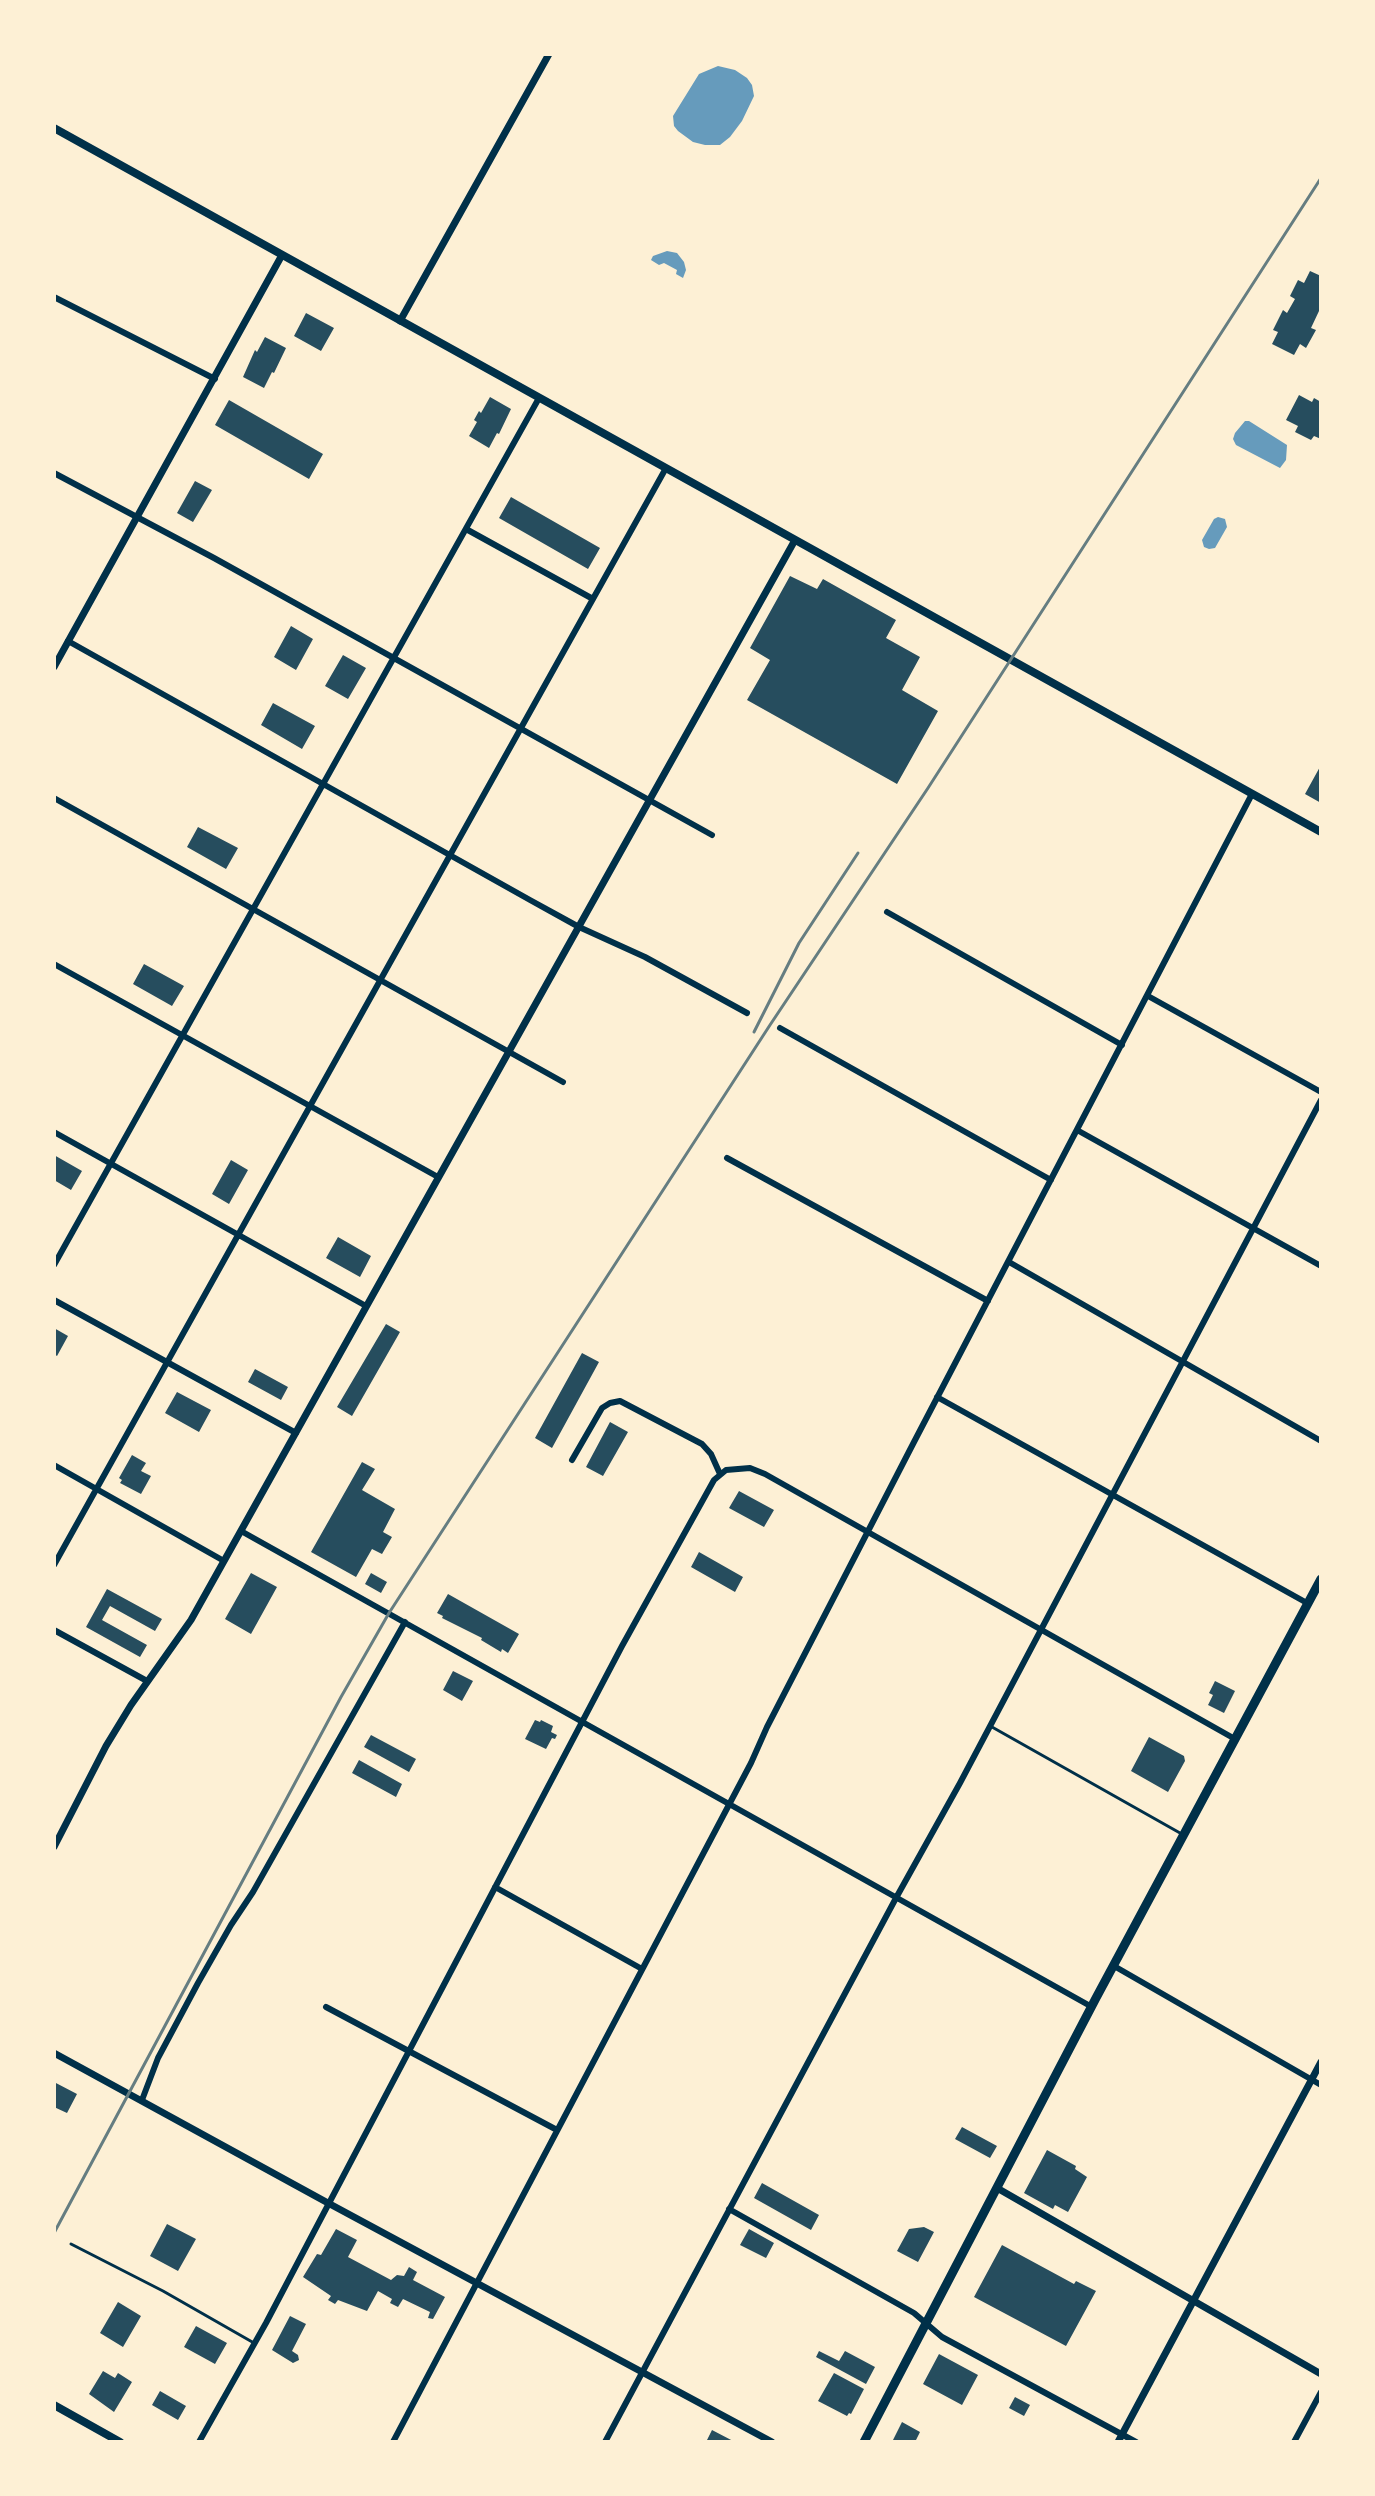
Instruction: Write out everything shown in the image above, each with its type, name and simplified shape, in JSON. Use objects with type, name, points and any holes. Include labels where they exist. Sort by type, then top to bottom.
[{"type":"main road","points":[[54,128],[1321,832]]},
{"type":"main road","points":[[864,2442],[1321,1579]]},
{"type":"main road","points":[[54,2405],[120,2442]]},
{"type":"street","points":[[400,321],[549,54]]},
{"type":"street","points":[[54,667],[282,255]]},
{"type":"street","points":[[54,297],[215,379]]},
{"type":"street","points":[[54,1265],[539,398]]},
{"type":"street","points":[[54,1565],[666,468]]},
{"type":"street","points":[[54,473],[228,565],[712,835]]},
{"type":"street","points":[[466,529],[593,599]]},
{"type":"street","points":[[54,1847],[106,1746],[147,1681],[187,1627],[795,540]]},
{"type":"street","points":[[68,641],[579,927],[645,957],[747,1013]]},
{"type":"street","points":[[393,2442],[729,1805],[937,1397],[1252,794]]},
{"type":"street","points":[[54,798],[563,1082]]},
{"type":"street","points":[[887,912],[1122,1045]]},
{"type":"street","points":[[54,964],[438,1177]]},
{"type":"street","points":[[1148,996],[1321,1092]]},
{"type":"street","points":[[780,1028],[1051,1180]]},
{"type":"street","points":[[605,2442],[991,1726],[1321,1100]]},
{"type":"street","points":[[1077,1130],[1321,1266]]},
{"type":"street","points":[[54,1132],[366,1306]]},
{"type":"street","points":[[727,1158],[988,1301]]},
{"type":"street","points":[[1009,1262],[1321,1441]]},
{"type":"street","points":[[54,1300],[296,1433]]},
{"type":"street","points":[[937,1397],[1307,1603]]},
{"type":"street","points":[[572,1460],[602,1408],[620,1401],[702,1444],[711,1454],[720,1474]]},
{"type":"street","points":[[54,1465],[224,1561]]},
{"type":"street","points":[[199,2442],[582,1721],[673,1552],[720,1474],[726,1470],[750,1468],[765,1474],[1235,1739]]},
{"type":"street","points":[[241,1531],[1092,2007]]},
{"type":"street","points":[[142,2100],[158,2058],[198,1983],[253,1892],[405,1622]]},
{"type":"street","points":[[54,1630],[147,1681]]},
{"type":"street","points":[[495,1887],[642,1969]]},
{"type":"street","points":[[1114,1966],[1321,2085]]},
{"type":"street","points":[[326,2007],[557,2130]]},
{"type":"street","points":[[54,2053],[772,2442]]},
{"type":"street","points":[[1120,2438],[1321,2062]]},
{"type":"street","points":[[997,2188],[1321,2374]]},
{"type":"street","points":[[729,2209],[914,2313],[942,2337],[1120,2438],[1136,2442]]},
{"type":"street","points":[[1294,2442],[1321,2392]]},
{"type":"lane","points":[[991,1726],[1184,1835]]},
{"type":"lane","points":[[71,2244],[163,2291],[254,2343]]},
{"type":"water","points":[[718,66],[735,70],[747,78],[754,96],[730,137],[720,145],[705,145],[693,142],[678,131],[673,116],[699,74]]},
{"type":"water","points":[[667,251],[677,253],[684,262],[686,270],[683,278],[676,274],[677,270],[651,260],[653,256]]},
{"type":"water","points":[[1245,421],[1287,445],[1286,460],[1280,468],[1236,445],[1233,439],[1235,433]]},
{"type":"water","points":[[1218,517],[1225,519],[1227,527],[1215,548],[1209,549],[1204,547],[1202,540]]},
{"type":"building","points":[[1310,271],[1321,276],[1321,312],[1311,328],[1316,330],[1306,348],[1300,344],[1294,355],[1272,344],[1278,332],[1273,330],[1283,310],[1287,313],[1295,299],[1290,296],[1298,280],[1304,283]]},
{"type":"building","points":[[306,313],[334,328],[321,351],[294,336]]},
{"type":"building","points":[[265,337],[286,348],[264,388],[243,377],[255,350],[257,352]]},
{"type":"building","points":[[1299,395],[1312,402],[1314,398],[1321,402],[1321,439],[1314,436],[1311,440],[1295,432],[1298,426],[1286,420]]},
{"type":"building","points":[[490,397],[511,409],[489,448],[469,436],[477,422],[474,420]]},
{"type":"building","points":[[229,400],[323,454],[309,479],[215,425]]},
{"type":"building","points":[[195,481],[212,490],[193,522],[177,513]]},
{"type":"building","points":[[511,497],[600,548],[588,569],[499,518]]},
{"type":"building","points":[[790,576],[817,589],[823,579],[896,620],[886,638],[920,657],[902,690],[938,711],[897,784],[747,700],[770,660],[750,648]]},
{"type":"building","points":[[291,626],[313,639],[296,670],[274,657]]},
{"type":"building","points":[[343,655],[366,668],[348,699],[325,686]]},
{"type":"building","points":[[273,703],[315,726],[302,749],[261,725]]},
{"type":"building","points":[[1321,765],[1321,803],[1305,794]]},
{"type":"building","points":[[198,827],[238,848],[226,869],[187,847]]},
{"type":"building","points":[[144,964],[184,986],[172,1006],[133,984]]},
{"type":"building","points":[[54,1155],[82,1171],[71,1190],[54,1180]]},
{"type":"building","points":[[231,1160],[248,1170],[229,1204],[212,1194]]},
{"type":"building","points":[[338,1237],[371,1256],[360,1277],[326,1258]]},
{"type":"building","points":[[386,1324],[400,1332],[352,1416],[337,1407]]},
{"type":"building","points":[[54,1328],[68,1336],[57,1356],[54,1354]]},
{"type":"building","points":[[582,1353],[599,1362],[552,1448],[535,1438]]},
{"type":"building","points":[[255,1369],[288,1387],[281,1400],[248,1382]]},
{"type":"building","points":[[177,1392],[211,1410],[199,1432],[165,1413]]},
{"type":"building","points":[[610,1422],[628,1432],[603,1476],[586,1467]]},
{"type":"building","points":[[132,1455],[146,1463],[141,1471],[151,1476],[141,1494],[120,1483],[122,1480],[119,1478]]},
{"type":"building","points":[[362,1462],[375,1469],[362,1490],[395,1509],[383,1532],[392,1537],[382,1554],[372,1549],[356,1577],[311,1552]]},
{"type":"building","points":[[739,1491],[774,1510],[764,1527],[729,1508]]},
{"type":"building","points":[[699,1552],[743,1577],[735,1592],[691,1567]]},
{"type":"building","points":[[251,1573],[277,1587],[251,1634],[225,1619]]},
{"type":"building","points":[[371,1573],[387,1582],[381,1593],[365,1584]]},
{"type":"building","points":[[107,1589],[162,1619],[155,1631],[110,1606],[102,1620],[147,1645],[140,1657],[86,1627]]},
{"type":"building","points":[[448,1594],[519,1634],[508,1653],[442,1618],[437,1613]]},
{"type":"building","points":[[453,1671],[473,1681],[462,1701],[443,1690]]},
{"type":"building","points":[[1215,1681],[1235,1691],[1224,1713],[1208,1705]]},
{"type":"building","points":[[535,1720],[553,1726],[551,1732],[557,1735],[546,1749],[525,1739]]},
{"type":"building","points":[[371,1735],[416,1759],[409,1772],[364,1747]]},
{"type":"building","points":[[1149,1737],[1184,1756],[1185,1761],[1168,1792],[1131,1771]]},
{"type":"building","points":[[359,1760],[402,1784],[396,1797],[352,1773]]},
{"type":"building","points":[[54,2082],[77,2094],[67,2113],[54,2107]]},
{"type":"building","points":[[962,2127],[997,2146],[990,2158],[955,2139]]},
{"type":"building","points":[[1047,2150],[1076,2166],[1075,2169],[1087,2177],[1068,2212],[1055,2205],[1053,2209],[1024,2193]]},
{"type":"building","points":[[762,2183],[819,2215],[811,2230],[754,2198]]},
{"type":"building","points":[[167,2224],[196,2239],[178,2271],[150,2256]]},
{"type":"building","points":[[924,2227],[934,2232],[918,2262],[897,2251],[909,2229]]},
{"type":"building","points":[[336,2229],[357,2240],[348,2257],[391,2280],[397,2275],[404,2276],[409,2267],[417,2272],[413,2280],[445,2297],[433,2319],[428,2318],[430,2312],[403,2299],[398,2307],[390,2303],[392,2299],[378,2291],[367,2311],[338,2300],[335,2304],[328,2300],[331,2296],[303,2277]]},
{"type":"building","points":[[749,2229],[774,2243],[766,2258],[740,2245]]},
{"type":"building","points":[[1002,2245],[1074,2284],[1076,2281],[1096,2291],[1066,2346],[974,2297]]},
{"type":"building","points":[[118,2302],[141,2316],[123,2347],[100,2333]]},
{"type":"building","points":[[290,2316],[306,2324],[292,2351],[299,2360],[293,2363],[272,2350]]},
{"type":"building","points":[[196,2326],[227,2343],[215,2364],[184,2347]]},
{"type":"building","points":[[819,2351],[839,2361],[845,2351],[875,2367],[866,2384],[816,2357]]},
{"type":"building","points":[[939,2354],[978,2375],[962,2405],[923,2384]]},
{"type":"building","points":[[103,2371],[115,2378],[118,2373],[132,2382],[114,2412],[89,2394]]},
{"type":"building","points":[[834,2373],[864,2389],[847,2416],[818,2401]]},
{"type":"building","points":[[160,2391],[186,2406],[178,2420],[152,2405]]},
{"type":"building","points":[[1015,2397],[1030,2405],[1024,2416],[1009,2408]]},
{"type":"building","points":[[902,2422],[920,2432],[915,2442],[892,2442]]},
{"type":"building","points":[[712,2430],[735,2442],[706,2442]]},
{"type":"railway","points":[[54,2233],[389,1613],[770,1025],[928,788],[1321,178]]},
{"type":"railway","points":[[754,1032],[799,943],[858,853]]}]
